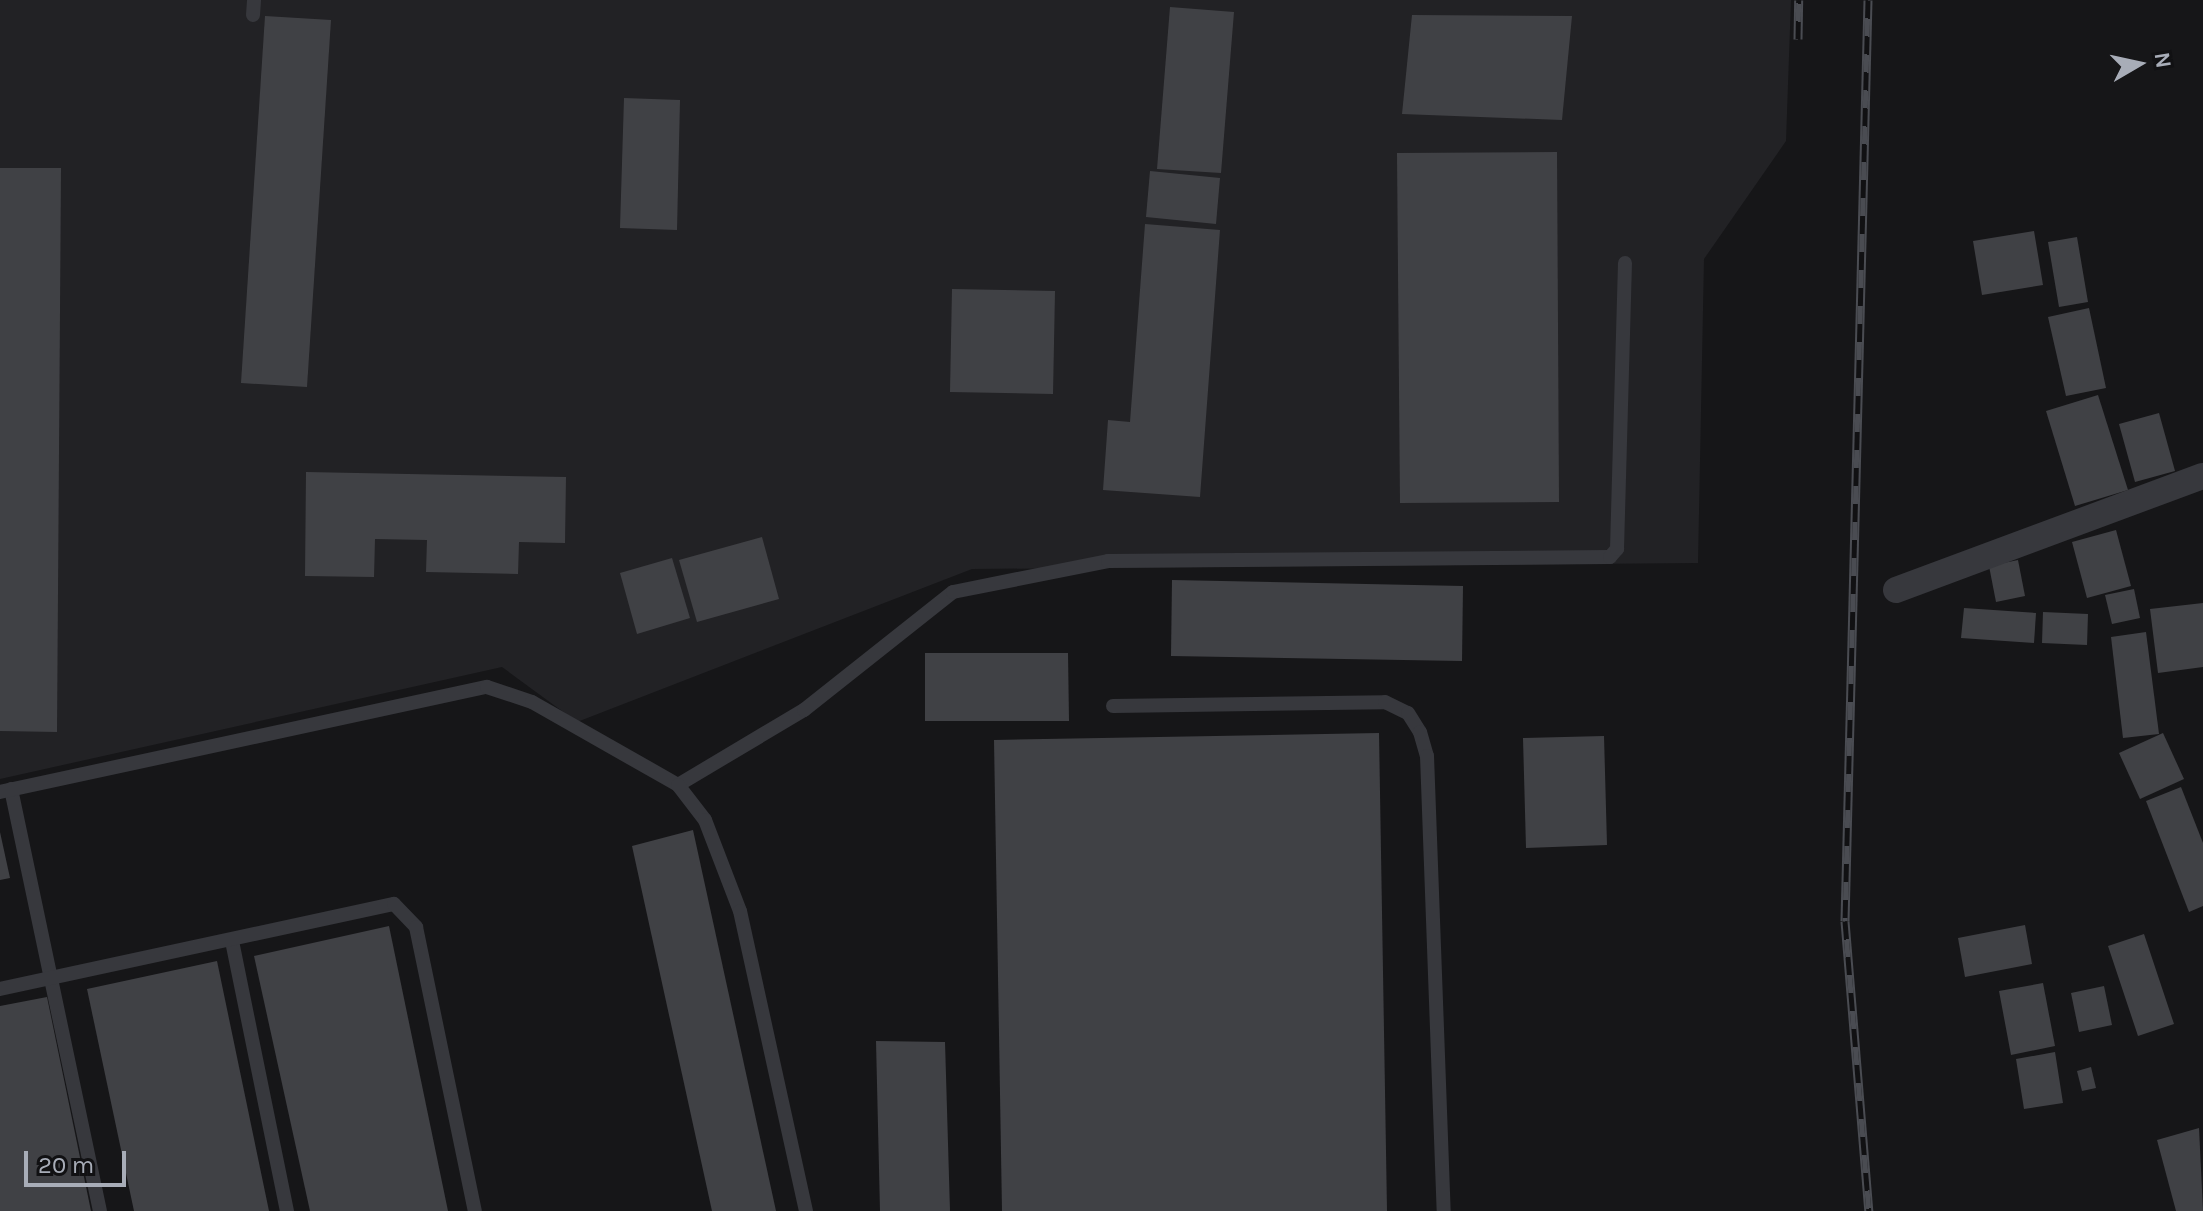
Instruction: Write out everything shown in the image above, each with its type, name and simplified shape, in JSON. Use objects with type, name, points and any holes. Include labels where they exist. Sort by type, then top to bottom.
[{"type":"street","points":[[1896,590],[2203,476]]},
{"type":"lane","points":[[678,785],[804,710],[953,592],[1108,561],[1610,557],[1617,549],[1625,263]]},
{"type":"lane","points":[[100,1211],[52,979],[6,791],[487,687],[532,702],[678,785],[705,820],[740,911],[806,1211]]},
{"type":"lane","points":[[1113,706],[1385,702],[1408,713],[1420,732],[1427,756],[1444,1211]]},
{"type":"lane","points":[[0,989],[394,904],[405,911],[416,927],[475,1211]]},
{"type":"lane","points":[[232,941],[287,1211]]},
{"type":"shaded area","points":[[0,0],[1791,0],[1786,141],[1704,259],[1698,563],[972,569],[577,722],[502,667],[0,779]]},
{"type":"building","points":[[1170,7],[1234,12],[1221,173],[1157,169]]},
{"type":"building","points":[[1412,15],[1572,16],[1562,120],[1402,114]]},
{"type":"building","points":[[265,16],[331,20],[307,387],[241,383]]},
{"type":"building","points":[[624,98],[680,100],[677,230],[620,228]]},
{"type":"building","points":[[1557,152],[1559,502],[1400,503],[1397,153]]},
{"type":"building","points":[[0,168],[61,168],[57,732],[0,731]]},
{"type":"building","points":[[1150,171],[1220,178],[1216,224],[1146,217]]},
{"type":"building","points":[[1145,224],[1220,230],[1200,497],[1103,490],[1108,420],[1130,422]]},
{"type":"building","points":[[2034,231],[2043,285],[1982,295],[1973,241]]},
{"type":"building","points":[[2077,237],[2088,302],[2059,307],[2048,242]]},
{"type":"building","points":[[952,289],[1055,291],[1053,394],[950,392]]},
{"type":"building","points":[[2089,308],[2106,388],[2066,396],[2048,317]]},
{"type":"building","points":[[2098,395],[2128,490],[2075,506],[2046,411]]},
{"type":"building","points":[[2159,413],[2175,471],[2135,482],[2119,424]]},
{"type":"building","points":[[306,472],[566,477],[565,543],[519,542],[518,574],[426,572],[427,540],[375,539],[374,577],[305,576]]},
{"type":"building","points":[[2116,530],[2131,586],[2087,598],[2072,542]]},
{"type":"building","points":[[762,537],[779,599],[697,622],[679,560]]},
{"type":"building","points":[[672,558],[690,618],[637,634],[620,573]]},
{"type":"building","points":[[2018,560],[2025,596],[1996,602],[1989,566]]},
{"type":"building","points":[[1172,580],[1463,586],[1462,661],[1171,656]]},
{"type":"building","points":[[2134,589],[2140,618],[2112,624],[2105,595]]},
{"type":"building","points":[[2203,603],[2203,667],[2158,673],[2150,609]]},
{"type":"building","points":[[1964,608],[2036,613],[2034,643],[1961,638]]},
{"type":"building","points":[[2043,612],[2088,614],[2087,645],[2042,643]]},
{"type":"building","points":[[2146,632],[2159,734],[2123,738],[2111,637]]},
{"type":"building","points":[[925,653],[1068,653],[1069,721],[925,721]]},
{"type":"building","points":[[1379,733],[1387,1211],[1002,1211],[994,740]]},
{"type":"building","points":[[2163,733],[2184,779],[2140,799],[2119,753]]},
{"type":"building","points":[[1604,736],[1607,845],[1526,848],[1523,738]]},
{"type":"building","points":[[2181,787],[2203,843],[2203,906],[2189,912],[2146,801]]},
{"type":"building","points":[[693,830],[776,1211],[712,1211],[632,846]]},
{"type":"building","points":[[0,832],[10,878],[0,880]]},
{"type":"building","points":[[2025,925],[2032,964],[1965,977],[1958,938]]},
{"type":"building","points":[[389,926],[448,1211],[310,1211],[254,956]]},
{"type":"building","points":[[2144,934],[2174,1024],[2138,1036],[2108,946]]},
{"type":"building","points":[[217,961],[269,1211],[134,1211],[87,989]]},
{"type":"building","points":[[2043,983],[2055,1046],[2011,1055],[1999,991]]},
{"type":"building","points":[[2104,986],[2112,1025],[2079,1032],[2071,993]]},
{"type":"building","points":[[47,997],[91,1211],[0,1211],[0,1006]]},
{"type":"building","points":[[876,1041],[945,1042],[950,1211],[880,1211]]},
{"type":"building","points":[[2055,1052],[2063,1103],[2024,1109],[2016,1059]]},
{"type":"building","points":[[2091,1067],[2096,1088],[2082,1091],[2077,1071]]},
{"type":"building","points":[[2199,1128],[2203,1211],[2176,1211],[2157,1140]]},
{"type":"railway","points":[[1798,39],[1799,0]]},
{"type":"railway","points":[[1868,0],[1845,921],[1869,1211]]}]
